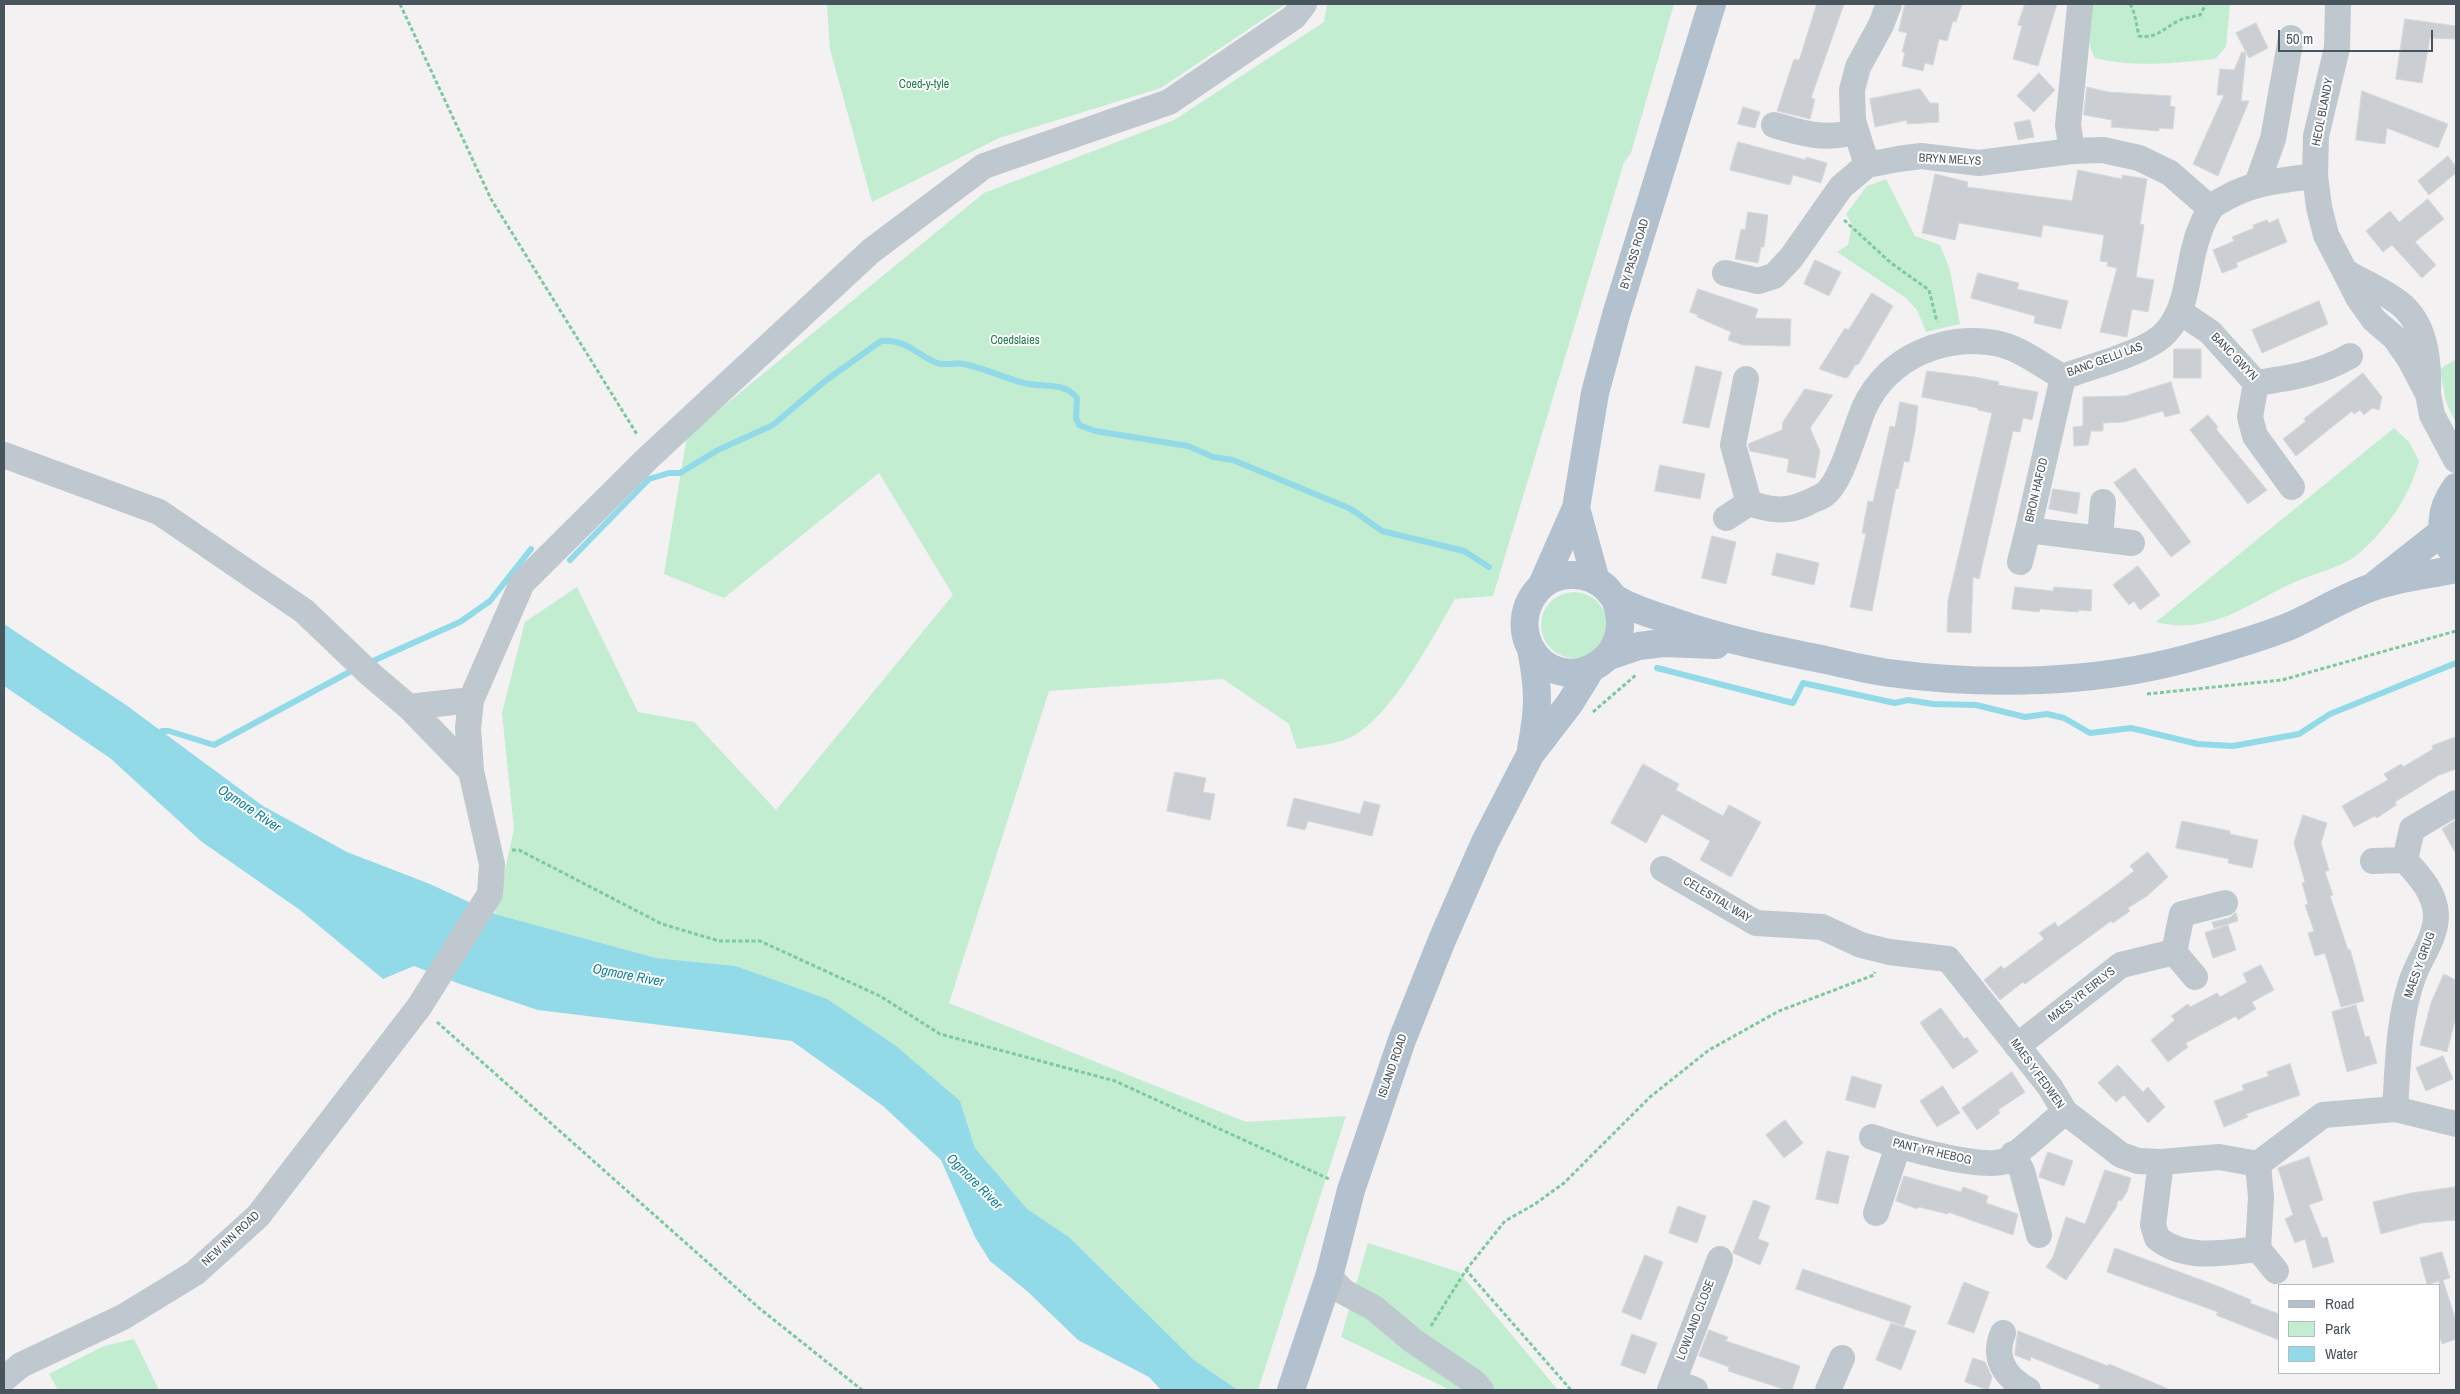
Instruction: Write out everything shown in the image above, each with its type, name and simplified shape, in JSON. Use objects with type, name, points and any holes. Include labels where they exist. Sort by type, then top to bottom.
[{"type":"main road","name":"BY PASS ROAD","points":[[1542,585],[1576,508],[1595,393],[1619,306],[1712,4]]},
{"type":"main road","points":[[2456,486],[2445,506],[2442,532],[2449,548],[2456,555]]},
{"type":"main road","name":"BY PASS ROAD","points":[[1576,508],[1606,590]]},
{"type":"main road","points":[[2371,588],[2442,532]]},
{"type":"main road","points":[[1763,648],[1664,643],[1639,646],[1578,672],[1564,672],[1540,660],[1531,649],[1526,636],[1524,622],[1527,607],[1542,585],[1556,578],[1570,575],[1584,576],[1606,590],[1678,623],[1763,648],[1889,673],[1976,680],[2056,678],[2123,672],[2188,659],[2288,626],[2371,588],[2456,569]]},
{"type":"main road","points":[[1600,662],[1616,646],[1621,622],[1606,590]]},
{"type":"main road","name":"ISLAND ROAD","points":[[1530,755],[1538,712],[1537,684],[1531,649]]},
{"type":"main road","name":"ISLAND ROAD","points":[[1291,1390],[1329,1277],[1352,1190],[1402,1040],[1442,940],[1485,842],[1530,755],[1600,662]]},
{"type":"street","points":[[489,849],[471,771],[468,728],[471,700],[522,583],[648,458],[871,250],[984,166],[1169,102],[1294,17],[1304,4]]},
{"type":"street","name":"HEOL BLANDY","points":[[2338,4],[2337,48],[2316,136],[2315,176],[2326,235],[2336,258],[2348,273],[2404,308],[2417,325],[2423,341],[2432,415],[2456,460]]},
{"type":"street","points":[[1725,272],[1758,281],[1774,276],[1791,258],[1841,187],[1867,165],[1853,121],[1852,90],[1858,67],[1882,25],[1883,5]]},
{"type":"street","points":[[2072,150],[2068,125],[2080,6]]},
{"type":"street","points":[[2257,184],[2273,139],[2290,38]]},
{"type":"street","points":[[1774,125],[1811,136],[1837,136],[1856,132]]},
{"type":"street","name":"BRYN MELYS","points":[[1867,165],[1921,156],[1979,163],[2072,150],[2103,150],[2139,158],[2170,173],[2203,202],[2212,206]]},
{"type":"street","points":[[2212,206],[2238,191],[2257,184],[2315,176]]},
{"type":"street","name":"BANC GELLI LAS","points":[[1749,503],[1768,510],[1794,509],[1825,494],[1846,458],[1866,406],[1878,385],[1899,362],[1930,347],[1962,341],[1996,343],[2021,354],[2063,377],[2093,365],[2107,362],[2148,344],[2166,333],[2180,312],[2193,249],[2212,206]]},
{"type":"street","name":"BANC GWYN","points":[[2180,312],[2210,332],[2256,383],[2294,378],[2330,368],[2350,356]]},
{"type":"street","name":"BRON HAFOD","points":[[2063,377],[2028,530],[2132,543]]},
{"type":"street","points":[[1726,518],[1749,503],[1733,445],[1746,379]]},
{"type":"street","points":[[2256,383],[2250,417],[2255,436],[2292,488]]},
{"type":"street","points":[[4,455],[159,512],[304,611],[370,674],[409,707],[471,771]]},
{"type":"street","points":[[2100,538],[2103,502]]},
{"type":"street","points":[[2020,562],[2028,530]]},
{"type":"street","points":[[409,707],[471,700]]},
{"type":"street","points":[[2373,862],[2405,860],[2412,829],[2456,803]]},
{"type":"street","name":"NEW INN ROAD","points":[[4,1379],[21,1365],[123,1317],[195,1274],[258,1216],[419,1007],[490,894],[492,864],[489,849]]},
{"type":"street","name":"MAES Y GRUG","points":[[2395,1108],[2404,1010],[2412,978],[2433,935],[2436,915],[2428,887],[2405,860]]},
{"type":"street","name":"CELESTIAL WAY","points":[[1663,869],[1756,923],[1822,927],[1861,945],[1882,950],[1948,959]]},
{"type":"street","points":[[2195,977],[2174,952],[2205,902]]},
{"type":"street","name":"MAES YR EIRLYS","points":[[2016,1046],[2121,965],[2174,952]]},
{"type":"street","name":"MAES Y FEDWEN","points":[[1948,959],[2050,1087],[2064,1112],[2121,1155],[2138,1161],[2161,1162],[2219,1157],[2258,1164]]},
{"type":"street","points":[[2276,1271],[2258,1249],[2261,1197],[2258,1164],[2322,1115],[2395,1108],[2456,1124]]},
{"type":"street","name":"PANT YR HEBOG","points":[[1872,1137],[1898,1146],[1974,1162],[2005,1161],[2064,1112]]},
{"type":"street","points":[[1876,1213],[1898,1146]]},
{"type":"street","points":[[2013,1154],[2022,1171],[2039,1235]]},
{"type":"street","points":[[2161,1162],[2153,1225],[2157,1238],[2177,1249],[2212,1255],[2258,1249]]},
{"type":"street","name":"LOWLAND CLOSE","points":[[1680,1388],[1720,1259]]},
{"type":"street","points":[[1329,1277],[1344,1292],[1374,1308],[1416,1343],[1474,1382],[1481,1390]]},
{"type":"street","points":[[2003,1333],[1997,1352],[2001,1362],[2018,1385],[2028,1390]]},
{"type":"street","points":[[1828,1390],[1842,1358]]},
{"type":"path","points":[[400,4],[491,200],[647,450],[648,458]]},
{"type":"path","points":[[2130,4],[2135,12],[2135,23],[2139,36],[2148,37],[2155,36],[2182,19],[2200,15],[2206,4]]},
{"type":"path","points":[[1822,213],[1929,290],[1937,317],[1939,345]]},
{"type":"path","points":[[489,849],[519,850],[662,924],[719,940],[760,941],[880,996],[940,1034],[1115,1081],[1352,1190]]},
{"type":"path","points":[[1416,1343],[1437,1319],[1466,1270],[1505,1221],[1535,1204],[1564,1183],[1650,1098],[1709,1050],[1779,1011],[1874,975],[1882,950]]},
{"type":"path","points":[[419,1007],[759,1308],[862,1390]]},
{"type":"path","points":[[1466,1270],[1571,1390]]},
{"type":"green space","name":"Coed-y-tyle","points":[[827,4],[1286,4],[1161,88],[999,138],[872,202],[830,49]]},
{"type":"green space","name":"Coedslaies","points":[[1327,4],[1674,4],[1631,153],[1624,162],[1493,596],[1455,599],[1409,676],[1380,714],[1349,738],[1330,744],[1297,749],[1289,724],[1223,679],[1049,691],[949,1003],[1246,1122],[1346,1116],[1258,1390],[1238,1390],[1194,1360],[1069,1237],[1027,1210],[975,1148],[960,1101],[781,983],[736,966],[656,958],[495,914],[514,829],[502,713],[525,622],[577,587],[638,712],[694,722],[776,810],[953,595],[879,473],[724,598],[664,574],[687,436],[984,193],[1174,120],[1324,22]]},
{"type":"green space","points":[[2093,4],[2230,4],[2226,47],[2215,59],[2185,62],[2140,64],[2095,58],[2088,31]]},
{"type":"green space","points":[[1886,179],[1915,236],[1940,245],[1950,270],[1960,324],[1926,332],[1917,310],[1906,298],[1837,252],[1848,245],[1852,224],[1846,214],[1867,186]]},
{"type":"green space","points":[[2456,359],[2456,423],[2446,402],[2440,369]]},
{"type":"green space","points":[[2394,428],[2409,442],[2419,461],[2410,487],[2396,512],[2378,535],[2357,555],[2344,563],[2302,579],[2232,614],[2215,620],[2197,624],[2177,625],[2156,622]]},
{"type":"green space","points":[[1568,592],[1580,592],[1592,597],[1602,607],[1607,619],[1605,638],[1592,653],[1580,658],[1568,658],[1556,653],[1546,643],[1541,631],[1541,619],[1546,607],[1556,597]]},
{"type":"green space","points":[[1368,1243],[1459,1272],[1558,1390],[1447,1390],[1341,1337]]},
{"type":"green space","points":[[134,1339],[159,1390],[58,1390],[49,1374],[104,1346]]},
{"type":"water","name":"Ogmore River","points":[[4,624],[126,705],[263,806],[347,852],[430,884],[495,914],[656,958],[736,966],[827,999],[896,1046],[960,1101],[975,1148],[1027,1209],[1069,1237],[1194,1360],[1238,1390],[1161,1390],[1149,1377],[1078,1340],[1027,1291],[990,1261],[975,1237],[941,1160],[883,1106],[792,1041],[538,1010],[460,984],[414,966],[383,979],[300,910],[202,842],[110,758],[4,686]]},
{"type":"building","points":[[1817,4],[1844,4],[1811,98],[1815,99],[1810,119],[1777,111],[1794,59],[1799,60]]},
{"type":"building","points":[[1905,4],[1962,4],[1956,22],[1953,21],[1947,41],[1939,39],[1933,65],[1925,63],[1923,71],[1902,66],[1905,52],[1902,52],[1907,33],[1899,31]]},
{"type":"building","points":[[2025,4],[2057,4],[2038,66],[2013,59],[2022,26],[2018,25]]},
{"type":"building","points":[[2405,19],[2456,26],[2456,39],[2430,38],[2422,83],[2396,79]]},
{"type":"building","points":[[2256,23],[2268,48],[2249,58],[2236,33]]},
{"type":"building","points":[[2242,52],[2246,53],[2241,101],[2249,101],[2218,176],[2193,164],[2224,95],[2217,95],[2220,69],[2234,70]]},
{"type":"building","points":[[2039,73],[2055,90],[2034,112],[2017,96]]},
{"type":"building","points":[[2087,87],[2108,92],[2171,96],[2170,106],[2175,107],[2173,129],[2159,128],[2159,131],[2111,127],[2112,120],[2084,115]]},
{"type":"building","points":[[1920,89],[1930,103],[1938,103],[1939,122],[1907,124],[1907,120],[1875,127],[1870,99]]},
{"type":"building","points":[[2362,91],[2448,124],[2438,148],[2387,128],[2385,144],[2356,140]]},
{"type":"building","points":[[1743,107],[1760,112],[1755,128],[1738,124]]},
{"type":"building","points":[[2030,120],[2034,137],[2018,140],[2014,123]]},
{"type":"building","points":[[1738,142],[1806,160],[1806,157],[1827,163],[1821,183],[1793,175],[1790,185],[1730,170]]},
{"type":"building","points":[[2448,156],[2456,167],[2456,173],[2429,195],[2418,181]]},
{"type":"building","points":[[2078,170],[2122,179],[2122,175],[2147,179],[2140,224],[2144,225],[2136,277],[2154,280],[2148,312],[2132,309],[2127,337],[2100,332],[2117,268],[2107,266],[2108,262],[2100,261],[2104,235],[2043,225],[2041,237],[1959,223],[1955,240],[1922,233],[1935,174],[1968,182],[1967,187],[2072,201]]},
{"type":"building","points":[[2428,199],[2444,219],[2415,242],[2436,265],[2422,278],[2392,245],[2383,252],[2366,231],[2390,211],[2399,222]]},
{"type":"building","points":[[1748,212],[1768,215],[1764,247],[1761,247],[1758,263],[1735,259],[1741,229],[1745,230]]},
{"type":"building","points":[[2278,219],[2287,242],[2236,263],[2238,267],[2222,273],[2213,250],[2234,241],[2232,237],[2254,228],[2253,225],[2267,220],[2269,223]]},
{"type":"building","points":[[1815,260],[1841,272],[1829,296],[1804,284]]},
{"type":"building","points":[[1978,273],[2019,283],[2017,289],[2068,301],[2061,329],[2034,323],[2035,316],[1971,298]]},
{"type":"building","points":[[1698,289],[1758,309],[1755,318],[1791,319],[1790,346],[1743,345],[1728,340],[1731,332],[1690,312]]},
{"type":"building","points":[[1872,293],[1893,306],[1858,365],[1856,364],[1848,377],[1845,378],[1819,369],[1845,328],[1848,330]]},
{"type":"building","points":[[2319,301],[2328,324],[2262,353],[2252,330]]},
{"type":"building","points":[[2174,349],[2201,349],[2201,378],[2174,378]]},
{"type":"building","points":[[1696,366],[1722,372],[1709,428],[1683,423]]},
{"type":"building","points":[[1927,371],[1975,377],[1999,382],[1998,385],[2038,392],[2032,420],[2023,418],[2020,432],[2013,431],[1979,579],[1973,577],[1971,633],[1947,632],[1948,600],[1992,413],[1978,410],[1978,408],[1922,397]]},
{"type":"building","points":[[2363,373],[2382,397],[2379,410],[2372,408],[2364,415],[2360,410],[2354,414],[2352,411],[2296,456],[2283,439],[2306,421],[2304,419]]},
{"type":"building","points":[[2171,382],[2180,413],[2165,417],[2163,411],[2124,422],[2103,423],[2103,431],[2091,431],[2088,445],[2074,446],[2073,427],[2083,426],[2083,397],[2125,396]]},
{"type":"building","points":[[1805,389],[1833,395],[1810,428],[1820,451],[1815,478],[1787,472],[1789,459],[1750,451],[1748,444],[1782,430],[1783,422]]},
{"type":"building","points":[[1900,402],[1918,406],[1909,462],[1904,461],[1898,489],[1896,488],[1872,611],[1850,607],[1866,534],[1862,533],[1868,501],[1873,502],[1890,426],[1895,427]]},
{"type":"building","points":[[2208,415],[2218,427],[2216,429],[2267,490],[2248,504],[2190,430]]},
{"type":"building","points":[[1660,465],[1705,474],[1700,499],[1655,491]]},
{"type":"building","points":[[2135,468],[2191,542],[2171,557],[2114,483]]},
{"type":"building","points":[[2053,489],[2080,493],[2077,514],[2049,509]]},
{"type":"building","points":[[1712,536],[1736,542],[1726,584],[1702,578]]},
{"type":"building","points":[[1777,553],[1819,563],[1814,585],[1772,575]]},
{"type":"building","points":[[2138,566],[2160,595],[2140,610],[2134,601],[2129,605],[2113,585]]},
{"type":"building","points":[[2015,587],[2053,591],[2054,587],[2092,590],[2091,611],[2079,610],[2078,612],[2040,609],[2039,612],[2012,609]]},
{"type":"building","points":[[2456,737],[2456,769],[2439,775],[2395,802],[2396,805],[2377,818],[2375,816],[2354,827],[2342,806],[2388,780],[2384,774],[2401,764],[2403,767],[2433,749],[2432,746]]},
{"type":"building","points":[[1643,764],[1679,784],[1676,790],[1723,816],[1729,805],[1761,822],[1731,877],[1700,860],[1710,841],[1662,814],[1646,843],[1611,823]]},
{"type":"building","points":[[1175,772],[1206,778],[1203,792],[1215,794],[1210,820],[1167,811]]},
{"type":"building","points":[[1294,798],[1360,814],[1364,801],[1380,805],[1372,836],[1308,821],[1305,830],[1287,826]]},
{"type":"building","points":[[2303,815],[2327,823],[2321,843],[2329,870],[2325,872],[2333,895],[2330,896],[2348,950],[2350,949],[2364,1001],[2341,1007],[2325,953],[2315,956],[2308,933],[2314,931],[2305,905],[2308,904],[2302,883],[2305,882],[2294,843]]},
{"type":"building","points":[[2456,820],[2456,854],[2442,829]]},
{"type":"building","points":[[2182,821],[2230,831],[2230,834],[2258,840],[2252,868],[2228,863],[2229,859],[2176,848]]},
{"type":"building","points":[[2148,852],[2168,877],[2147,896],[2128,908],[2130,911],[2113,923],[2111,921],[2000,1000],[1984,980],[2001,966],[2004,969],[2044,939],[2039,933],[2055,922],[2058,927],[2134,871],[2130,866]]},
{"type":"building","points":[[2236,913],[2238,921],[2214,928],[2212,922],[2229,918]]},
{"type":"building","points":[[2228,925],[2236,950],[2213,958],[2205,933]]},
{"type":"building","points":[[2261,965],[2274,990],[2252,1002],[2256,1009],[2238,1020],[2236,1016],[2186,1043],[2188,1047],[2168,1062],[2151,1040],[2175,1020],[2171,1016],[2188,1004],[2190,1007],[2217,993],[2220,997],[2247,982],[2243,974]]},
{"type":"building","points":[[2444,974],[2456,980],[2456,1016],[2447,1052],[2420,1045],[2431,1003]]},
{"type":"building","points":[[2356,1005],[2365,1037],[2369,1036],[2377,1063],[2347,1072],[2332,1012]]},
{"type":"building","points":[[1941,1008],[1964,1039],[1967,1037],[1978,1052],[1953,1069],[1920,1023]]},
{"type":"building","points":[[2443,1056],[2453,1079],[2426,1091],[2416,1068]]},
{"type":"building","points":[[2290,1064],[2300,1095],[2246,1114],[2248,1117],[2224,1127],[2214,1101],[2244,1090],[2242,1085],[2269,1076],[2267,1072]]},
{"type":"building","points":[[2118,1065],[2143,1092],[2148,1087],[2165,1107],[2148,1123],[2124,1095],[2116,1102],[2098,1083]]},
{"type":"building","points":[[2012,1072],[2025,1092],[1998,1110],[2000,1113],[1977,1130],[1962,1108]]},
{"type":"building","points":[[1852,1076],[1882,1085],[1875,1108],[1846,1100]]},
{"type":"building","points":[[1943,1086],[1960,1113],[1937,1127],[1920,1101]]},
{"type":"building","points":[[1785,1120],[1803,1143],[1784,1158],[1766,1135]]},
{"type":"building","points":[[1827,1151],[1849,1156],[1838,1204],[1816,1199]]},
{"type":"building","points":[[2048,1152],[2073,1161],[2064,1186],[2039,1177]]},
{"type":"building","points":[[2309,1157],[2323,1200],[2309,1205],[2322,1238],[2327,1237],[2334,1262],[2313,1268],[2305,1239],[2295,1243],[2285,1219],[2293,1215],[2278,1168]]},
{"type":"building","points":[[2105,1170],[2131,1178],[2127,1192],[2121,1201],[2118,1200],[2116,1208],[2066,1280],[2046,1267],[2053,1257],[2066,1217],[2085,1224]]},
{"type":"building","points":[[1904,1176],[1961,1192],[1963,1187],[1988,1196],[1986,1203],[2018,1214],[2013,1235],[1948,1212],[1948,1214],[1918,1207],[1917,1209],[1896,1201]]},
{"type":"building","points":[[2456,1187],[2456,1220],[2421,1223],[2381,1234],[2373,1202],[2411,1193]]},
{"type":"building","points":[[1754,1200],[1770,1206],[1758,1239],[1769,1243],[1760,1265],[1733,1253]]},
{"type":"building","points":[[1678,1206],[1706,1216],[1697,1243],[1669,1233]]},
{"type":"building","points":[[2115,1248],[2220,1287],[2251,1300],[2250,1303],[2278,1314],[2278,1340],[2216,1315],[2218,1312],[2107,1272]]},
{"type":"building","points":[[2442,1252],[2450,1278],[2443,1280],[2456,1321],[2456,1339],[2442,1344],[2440,1338],[2440,1284],[2439,1281],[2427,1284],[2420,1258]]},
{"type":"building","points":[[1645,1255],[1663,1262],[1641,1320],[1622,1312]]},
{"type":"building","points":[[1803,1269],[1911,1306],[1904,1326],[1796,1289]]},
{"type":"building","points":[[1964,1282],[1989,1292],[1974,1333],[1948,1324]]},
{"type":"building","points":[[1891,1323],[1916,1331],[1901,1370],[1876,1360]]},
{"type":"building","points":[[1709,1330],[1728,1337],[1726,1341],[1800,1366],[1792,1390],[1786,1390],[1728,1371],[1729,1367],[1699,1356]]},
{"type":"building","points":[[2018,1331],[2108,1366],[2109,1364],[2171,1390],[2098,1390],[2100,1385],[2031,1357],[2030,1361],[2015,1355]]},
{"type":"building","points":[[1632,1334],[1657,1343],[1645,1374],[1621,1365]]},
{"type":"building","points":[[1973,1358],[1985,1362],[1992,1377],[1988,1390],[1965,1382]]},
{"type":"waterway","points":[[570,560],[649,479],[669,473],[680,473],[718,450],[773,425],[825,381],[881,341],[890,341],[905,345],[937,363],[964,364],[1024,383],[1066,389],[1077,398],[1076,418],[1079,425],[1095,431],[1188,446],[1213,457],[1233,460],[1351,509],[1382,531],[1464,551],[1489,567]]},
{"type":"waterway","points":[[375,660],[460,622],[490,601],[531,549]]},
{"type":"waterway","points":[[1657,668],[1793,703],[1803,683],[1895,703],[1908,700],[1933,704],[1976,705],[2025,717],[2047,714],[2064,718],[2090,733],[2131,728],[2198,744],[2233,746],[2299,734],[2330,714],[2456,663]]},
{"type":"waterway","points":[[157,736],[162,731],[169,731],[214,745],[353,670]]}]
